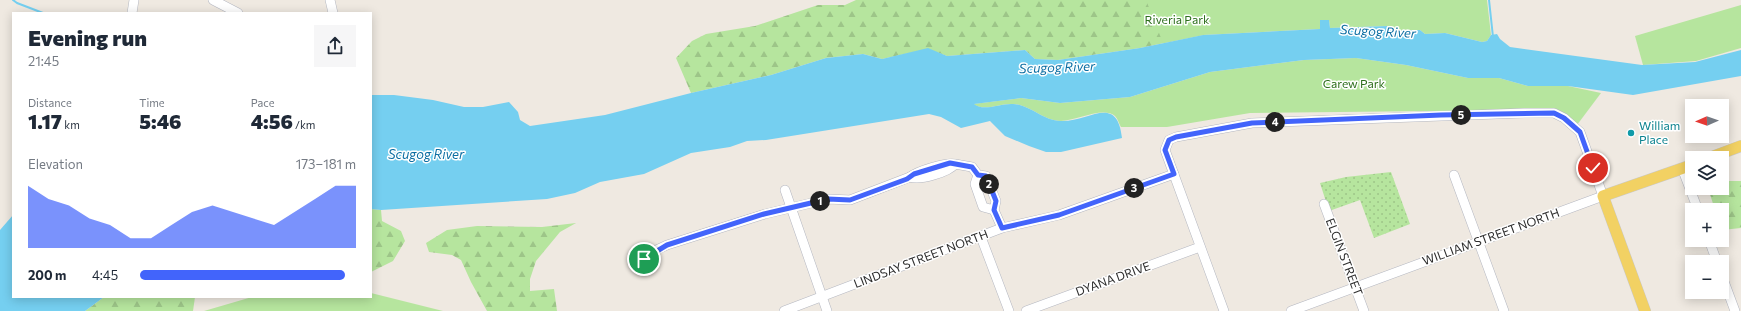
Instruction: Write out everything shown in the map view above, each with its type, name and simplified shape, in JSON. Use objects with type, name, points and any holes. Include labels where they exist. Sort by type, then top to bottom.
[{"type":"main road","points":[[1728,151],[1741,146]]},
{"type":"main road","name":"WILLIAM STREET NORTH","points":[[1603,196],[1685,167]]},
{"type":"main road","points":[[1603,196],[1645,311]]},
{"type":"street","points":[[132,12],[134,0]]},
{"type":"street","points":[[213,0],[236,12]]},
{"type":"street","points":[[330,0],[333,12]]},
{"type":"street","points":[[1224,311],[1165,150],[1169,140],[1176,137],[1252,123],[1441,115],[1554,113],[1564,118],[1580,132],[1603,196]]},
{"type":"street","points":[[635,265],[654,251],[674,243],[764,214],[828,199],[850,200],[910,178],[916,179],[931,172],[951,169],[955,164],[972,167],[978,175],[986,176],[996,201],[994,210],[1002,228]]},
{"type":"street","name":"LINDSAY STREET NORTH","points":[[784,311],[1002,228],[1059,215],[1174,174]]},
{"type":"street","points":[[978,175],[975,184],[983,207],[994,210]]},
{"type":"street","points":[[1454,175],[1504,311]]},
{"type":"street","points":[[785,190],[827,311]]},
{"type":"street","name":"WILLIAM STREET NORTH","points":[[1291,311],[1603,196]]},
{"type":"street","name":"ELGIN STREET","points":[[1324,204],[1364,311]]},
{"type":"street","points":[[981,237],[1009,311]]},
{"type":"street","name":"DYANA DRIVE","points":[[1026,311],[1200,247]]},
{"type":"street","points":[[1729,295],[1735,311]]},
{"type":"green space","points":[[856,0],[1248,0],[1203,35],[1140,48],[1058,60],[1035,59],[1025,50],[947,56],[928,49],[882,59],[863,54],[826,58],[771,75],[691,93],[676,58],[692,41],[706,34],[755,26],[818,5],[845,5]]},
{"type":"green space","name":"Riveria Park","points":[[1146,0],[1487,0],[1491,35],[1487,41],[1482,42],[1445,33],[1425,34],[1420,30],[1393,31],[1388,26],[1330,28],[1329,20],[1320,29],[1203,35],[1163,43]]},
{"type":"green space","points":[[1741,5],[1741,48],[1696,61],[1643,65],[1635,36]]},
{"type":"green space","name":"Carew Park","points":[[1356,58],[1406,65],[1468,78],[1499,78],[1528,86],[1568,86],[1601,93],[1577,125],[1565,116],[1524,110],[1250,113],[1167,127],[1121,127],[1116,117],[1110,113],[1097,113],[1061,121],[1048,118],[1019,105],[1008,104],[982,107],[973,104],[1021,98],[1060,103],[1130,97],[1210,72],[1304,60]]},
{"type":"green space","points":[[1391,172],[1410,224],[1374,238],[1360,200],[1329,211],[1320,183],[1346,177]]},
{"type":"green space","points":[[1729,181],[1741,181],[1741,228],[1729,229],[1729,203],[1713,203],[1710,195],[1729,195]]},
{"type":"green space","points":[[372,209],[381,210],[382,221],[401,231],[405,241],[393,261],[372,272]]},
{"type":"green space","points":[[576,223],[560,232],[536,261],[530,279],[530,291],[554,289],[557,311],[487,311],[461,260],[452,255],[429,252],[426,243],[447,230],[477,226],[542,227]]},
{"type":"green space","points":[[372,293],[443,311],[204,311],[249,298],[372,298]]},
{"type":"green space","points":[[103,298],[195,298],[193,311],[85,311]]},
{"type":"water","name":"Scugog River","points":[[1320,20],[1329,20],[1330,28],[1388,26],[1393,31],[1420,30],[1425,34],[1445,33],[1482,42],[1487,41],[1491,35],[1497,34],[1500,39],[1510,47],[1642,65],[1695,62],[1741,50],[1741,76],[1633,95],[1568,86],[1528,86],[1499,78],[1468,78],[1406,65],[1356,58],[1304,60],[1210,72],[1130,97],[1060,103],[1021,98],[974,104],[982,107],[1008,104],[1019,105],[1048,118],[1061,121],[1100,113],[1108,113],[1114,116],[1119,124],[1122,138],[1061,152],[1046,152],[1005,136],[990,121],[961,128],[941,117],[929,114],[766,140],[747,141],[730,147],[691,153],[644,174],[600,182],[575,193],[547,199],[381,210],[372,209],[372,95],[394,95],[433,100],[464,107],[483,107],[509,102],[518,112],[520,120],[530,126],[605,115],[691,93],[771,75],[826,58],[863,54],[882,59],[928,48],[947,56],[1025,50],[1035,59],[1058,60],[1140,48],[1203,35],[1320,29]]},
{"type":"water","points":[[12,216],[12,298],[103,298],[85,311],[0,311],[0,230]]},
{"type":"waterway","points":[[13,0],[40,12]]},
{"type":"waterway","points":[[1489,0],[1493,37]]},
{"type":"place","name":"William Place","points":[[1631,133]]},
{"type":"route","points":[[644,259],[654,251],[667,245],[764,214],[801,206],[824,199],[850,200],[910,178],[914,174],[950,163],[972,167],[978,175],[986,176],[996,201],[994,210],[1002,228],[1059,215],[1174,174],[1165,150],[1169,140],[1176,137],[1238,127],[1252,123],[1441,115],[1554,113],[1564,118],[1580,132],[1593,168]]}]
